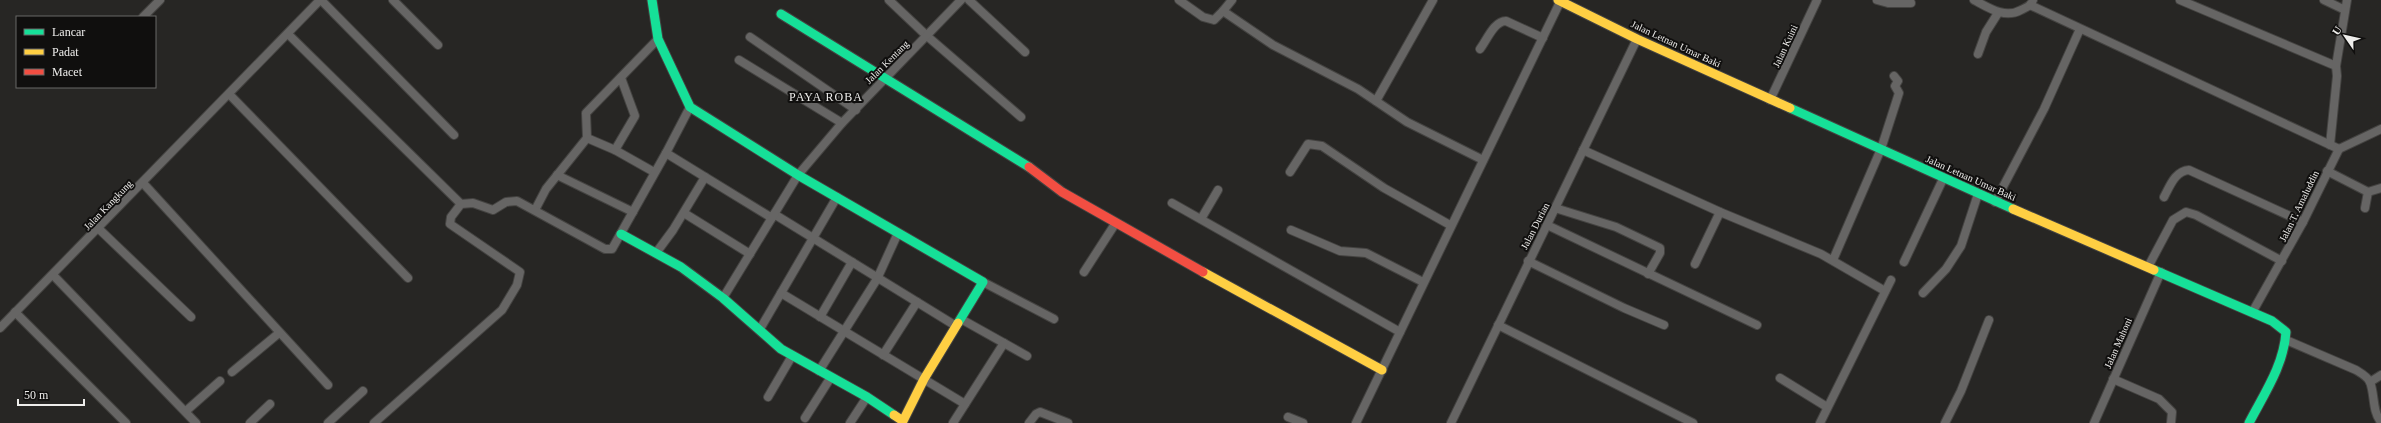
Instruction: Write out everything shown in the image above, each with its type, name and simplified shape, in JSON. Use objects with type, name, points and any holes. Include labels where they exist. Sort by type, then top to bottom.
[{"type":"street","points":[[145,16],[160,0]]},
{"type":"street","points":[[320,0],[454,135]]},
{"type":"street","name":"Jalan Kangkung","points":[[0,328],[14,312],[99,229],[320,0]]},
{"type":"street","points":[[393,0],[438,45]]},
{"type":"street","points":[[652,0],[658,39],[690,106],[798,175],[983,282],[1054,319]]},
{"type":"street","points":[[889,0],[927,36],[1021,117]]},
{"type":"street","name":"Jalan Kentang","points":[[723,298],[798,175],[842,123],[961,0]]},
{"type":"street","points":[[969,0],[1025,52]]},
{"type":"street","points":[[1179,0],[1203,17],[1214,20],[1232,0]]},
{"type":"street","points":[[1376,101],[1433,0]]},
{"type":"street","points":[[1356,423],[1450,225],[1462,205],[1560,0]]},
{"type":"street","name":"Jalan Letnan Umar Baki","points":[[1560,0],[1637,38],[1770,100],[1881,149],[1943,179],[2253,312],[2281,327],[2286,332],[2286,340]]},
{"type":"street","name":"Jalan Kuini","points":[[1770,100],[1817,0]]},
{"type":"street","points":[[1877,0],[1911,3]]},
{"type":"street","points":[[1974,0],[1998,13],[2014,14],[2032,3],[2080,29],[2339,149],[2381,129]]},
{"type":"street","points":[[2180,0],[2336,66]]},
{"type":"street","points":[[2324,0],[2345,10]]},
{"type":"street","points":[[2330,145],[2337,76],[2336,66],[2347,0]]},
{"type":"street","points":[[1223,11],[1274,45],[1358,89],[1407,122],[1483,160]]},
{"type":"street","points":[[1978,54],[1986,32],[1998,13]]},
{"type":"street","points":[[781,14],[1020,160],[1062,192],[1115,224],[1382,370]]},
{"type":"street","points":[[1480,49],[1496,25],[1502,21],[1506,21],[1543,38]]},
{"type":"street","points":[[1995,202],[2044,109],[2080,29]]},
{"type":"street","points":[[288,34],[461,204]]},
{"type":"street","points":[[750,37],[856,110]]},
{"type":"street","name":"Jalan Durian","points":[[1453,422],[1528,260],[1555,208],[1637,38]]},
{"type":"street","points":[[535,210],[546,189],[587,138],[586,113],[658,39]]},
{"type":"street","points":[[739,60],[842,123]]},
{"type":"street","points":[[1833,260],[1881,149],[1899,93],[1895,86],[1898,81],[1894,76]]},
{"type":"street","points":[[615,150],[635,116],[621,78]]},
{"type":"street","points":[[229,94],[408,278]]},
{"type":"street","points":[[374,423],[502,310],[520,278],[518,270],[450,224],[451,217],[461,204],[471,202],[493,210],[506,202],[518,201],[609,250],[614,247],[690,106]]},
{"type":"street","points":[[587,138],[615,150],[654,172]]},
{"type":"street","points":[[1290,172],[1308,144],[1322,146],[1384,188],[1450,225]]},
{"type":"street","name":"Jalan T. Amaluddin","points":[[2253,312],[2303,222],[2339,149]]},
{"type":"street","points":[[1583,150],[1720,212],[1833,260],[1885,291]]},
{"type":"street","points":[[666,153],[705,177],[814,238],[877,279],[916,302],[958,323],[1004,343],[1027,356]]},
{"type":"street","points":[[2164,197],[2180,172],[2189,170],[2303,222]]},
{"type":"street","points":[[2327,171],[2368,192],[2381,188]]},
{"type":"street","points":[[558,175],[633,212]]},
{"type":"street","points":[[656,253],[684,213],[705,177]]},
{"type":"street","points":[[1904,262],[1943,179]]},
{"type":"street","points":[[143,183],[328,385]]},
{"type":"street","points":[[1201,219],[1218,190]]},
{"type":"street","points":[[2365,208],[2368,192]]},
{"type":"street","points":[[1923,293],[1946,269],[1961,246],[1978,194]]},
{"type":"street","points":[[760,329],[837,197]]},
{"type":"street","points":[[1172,203],[1400,332]]},
{"type":"street","points":[[1555,208],[1616,227],[1660,248],[1660,253],[1648,274]]},
{"type":"street","points":[[1695,264],[1720,212]]},
{"type":"street","points":[[2148,267],[2173,220],[2186,212],[2196,215],[2282,261]]},
{"type":"street","points":[[684,213],[750,254]]},
{"type":"street","points":[[1084,272],[1115,224]]},
{"type":"street","points":[[1546,225],[1757,324]]},
{"type":"street","points":[[99,229],[191,317]]},
{"type":"street","points":[[1291,230],[1340,251],[1366,253],[1423,282]]},
{"type":"street","points":[[819,371],[877,279],[898,233]]},
{"type":"street","points":[[621,234],[681,267],[723,298],[781,349],[867,397],[904,422],[924,379],[983,282]]},
{"type":"street","points":[[1528,260],[1624,308],[1664,325]]},
{"type":"street","points":[[820,317],[852,262]]},
{"type":"street","name":"Jalan Mahoni","points":[[2094,423],[2161,272]]},
{"type":"street","points":[[53,275],[196,423]]},
{"type":"street","points":[[1820,423],[1885,291],[1892,280]]},
{"type":"street","points":[[781,293],[965,404]]},
{"type":"street","points":[[883,355],[916,302]]},
{"type":"street","points":[[14,312],[126,423]]},
{"type":"street","points":[[1945,423],[1961,391],[1989,320]]},
{"type":"street","points":[[1498,325],[1693,423]]},
{"type":"street","points":[[232,372],[280,333]]},
{"type":"street","points":[[2249,423],[2281,357],[2286,340],[2356,370],[2370,382],[2381,422]]},
{"type":"street","points":[[953,423],[1004,343]]},
{"type":"street","points":[[768,397],[792,356]]},
{"type":"street","points":[[2370,382],[2381,375]]},
{"type":"street","points":[[805,418],[831,378]]},
{"type":"street","points":[[1780,378],[1827,407]]},
{"type":"street","points":[[2113,379],[2164,402],[2172,412],[2171,423]]},
{"type":"street","points":[[186,411],[220,381]]},
{"type":"street","points":[[328,423],[363,391]]},
{"type":"street","points":[[850,423],[867,397]]},
{"type":"street","points":[[250,423],[270,404]]},
{"type":"street","points":[[1029,423],[1036,414],[1040,412],[1068,423]]},
{"type":"street","points":[[1288,416],[1303,423]]},
{"type":"traffic: fast","points":[[652,0],[658,39],[690,107],[798,175],[983,282],[958,323]]},
{"type":"traffic: fast","points":[[781,14],[1029,167]]},
{"type":"traffic: fast","points":[[1790,108],[2013,209]]},
{"type":"traffic: fast","points":[[621,234],[681,267],[723,298],[781,349],[867,397],[894,415]]},
{"type":"traffic: fast","points":[[2154,270],[2272,321],[2286,332],[2277,368],[2249,423]]},
{"type":"traffic: slow","points":[[1558,0],[1637,39],[1790,108]]},
{"type":"traffic: slow","points":[[2013,209],[2154,270]]},
{"type":"traffic: slow","points":[[1203,272],[1382,370]]},
{"type":"traffic: slow","points":[[894,415],[903,421],[924,379],[958,323]]},
{"type":"traffic: jam","points":[[1029,167],[1062,192],[1203,272]]},
{"type":"district","name":"PAYA ROBA","points":[[826,97]]}]
